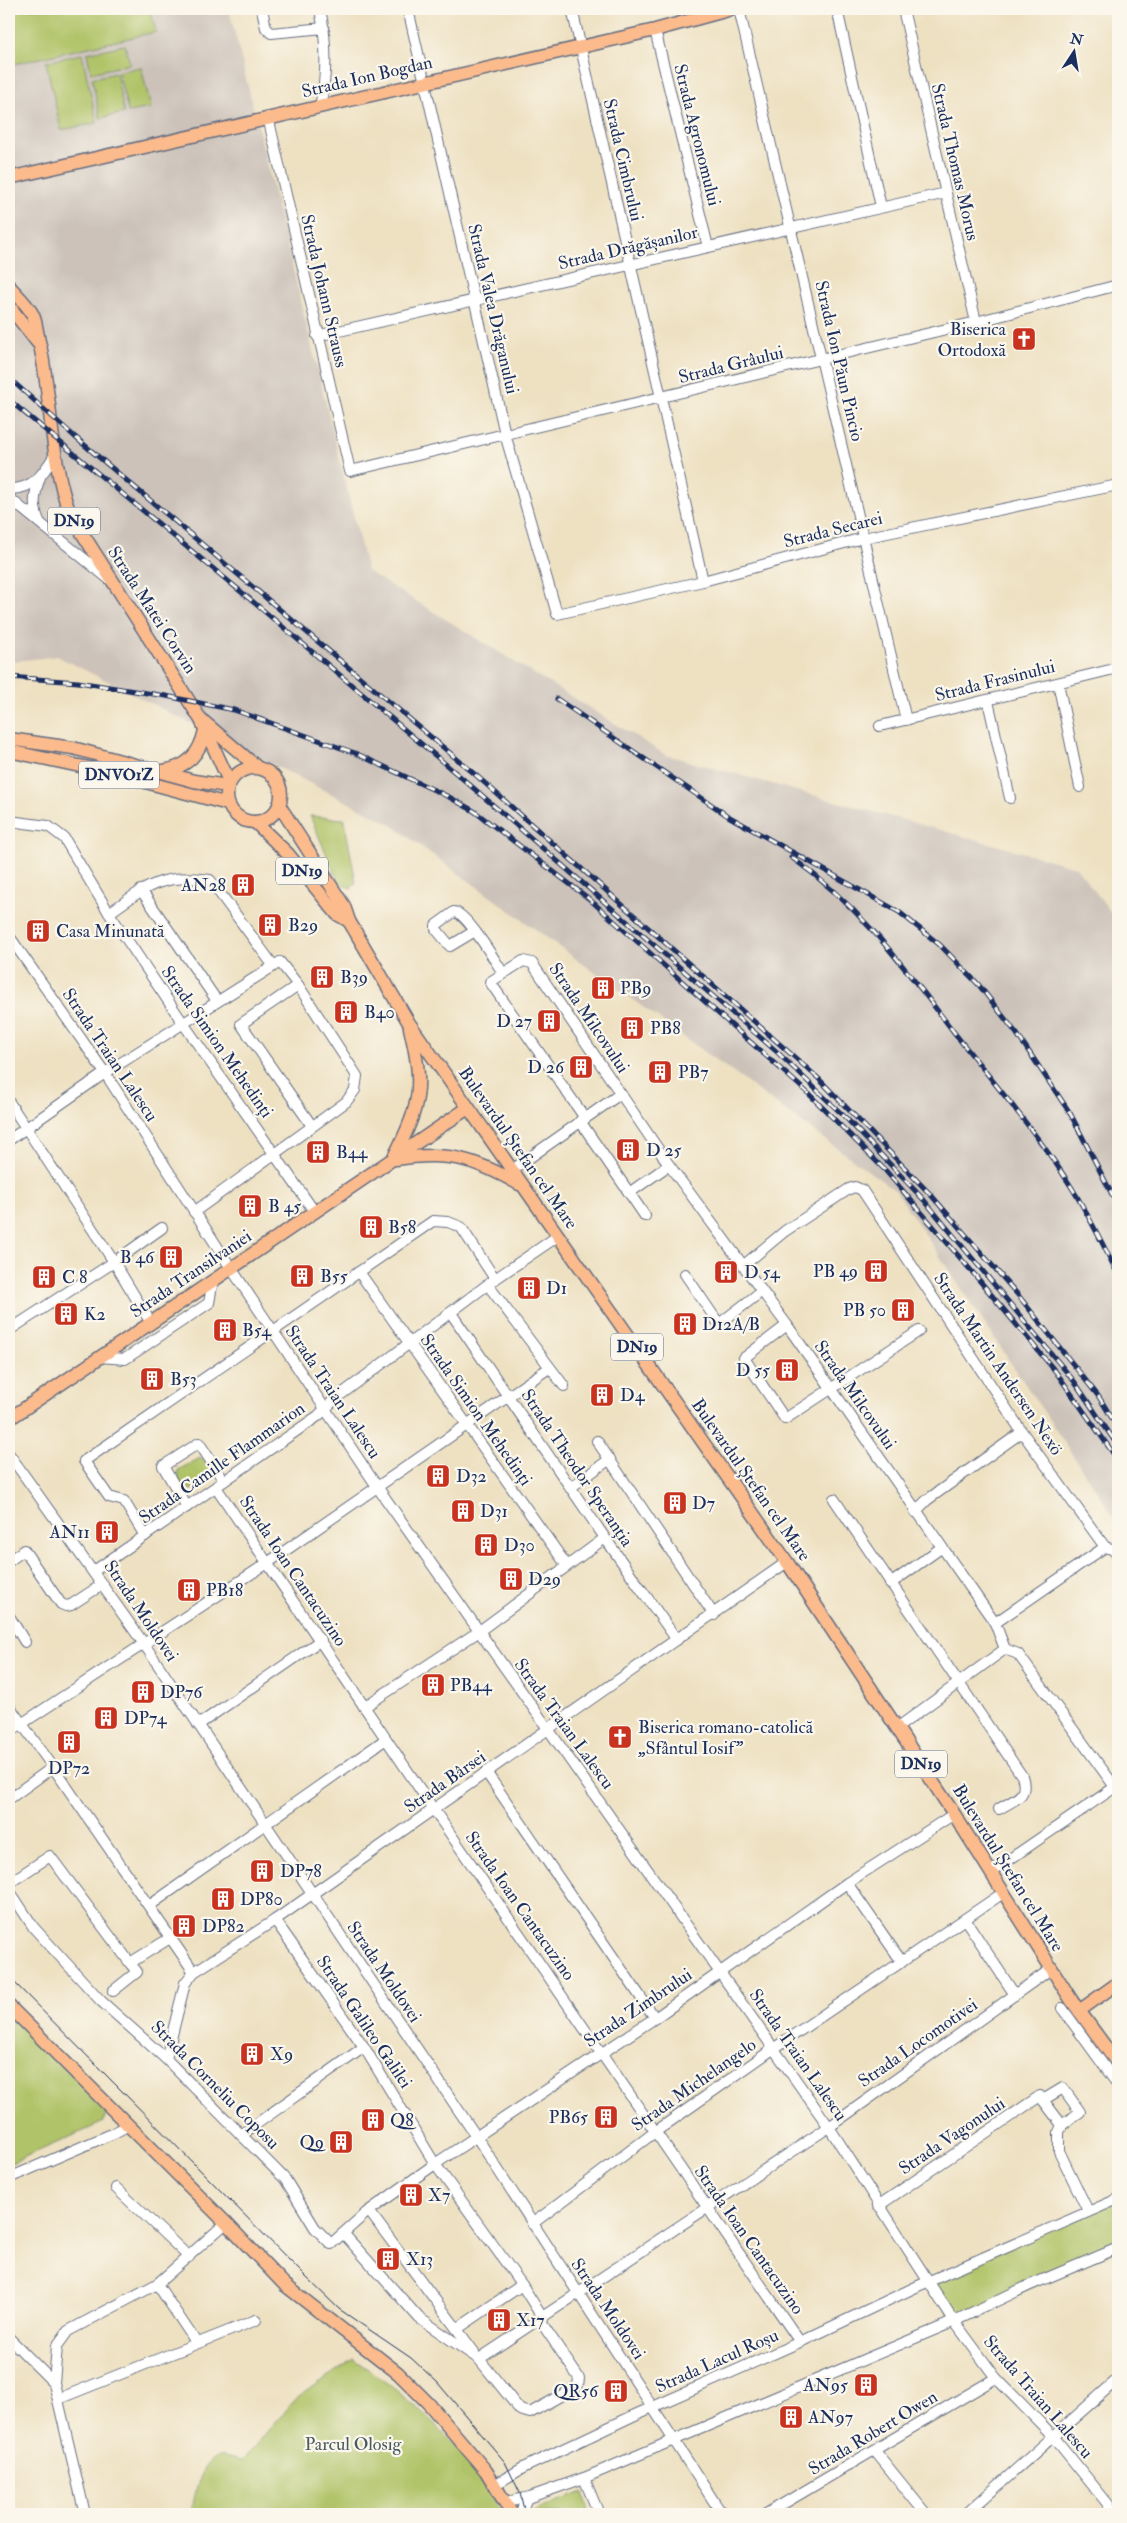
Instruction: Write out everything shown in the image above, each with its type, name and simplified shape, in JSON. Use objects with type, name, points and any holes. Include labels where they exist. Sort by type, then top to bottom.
[{"type":"main road","name":"Strada Ion Bogdan","points":[[9,178],[655,30],[732,9]]},
{"type":"main road","name":"Strada Matei Corvin","points":[[9,286],[33,316],[45,366],[54,455],[61,490],[70,514],[203,725]]},
{"type":"main road","name":"Strada Matei Corvin","points":[[9,306],[39,345]]},
{"type":"main road","name":"DN19","points":[[203,725],[258,768],[267,771],[279,784],[281,793],[279,805]]},
{"type":"main road","name":"DN19","points":[[203,725],[228,783],[228,804],[238,818],[255,822]]},
{"type":"main road","points":[[160,771],[181,767],[192,759],[200,746],[203,725]]},
{"type":"main road","name":"DNVO1Z","points":[[9,739],[74,748],[213,786],[228,783]]},
{"type":"main road","name":"DNVO1Z","points":[[9,751],[108,772],[228,804]]},
{"type":"main road","points":[[228,783],[246,769],[258,768]]},
{"type":"main road","points":[[255,822],[271,816],[279,805]]},
{"type":"main road","name":"Bulevardul Ștefan cel Mare","points":[[279,805],[344,906],[349,921],[409,1023],[787,1562],[954,1814],[1051,1969],[1118,2064]]},
{"type":"main road","name":"Bulevardul Ștefan cel Mare","points":[[255,822],[288,854],[337,914],[349,921]]},
{"type":"main road","points":[[393,1160],[417,1109],[418,1070],[409,1023]]},
{"type":"main road","name":"Strada Transilvaniei","points":[[9,1419],[468,1108]]},
{"type":"main road","points":[[393,1160],[428,1154],[458,1157],[490,1168],[523,1186]]},
{"type":"main road","points":[[1079,2011],[1118,1983]]},
{"type":"main road","points":[[9,2006],[226,2223],[285,2285],[403,2379],[429,2404],[496,2484],[512,2514]]},
{"type":"street","points":[[262,9],[266,28],[271,33],[324,28]]},
{"type":"street","points":[[320,9],[327,58],[325,84],[320,106]]},
{"type":"street","name":"Strada Valea Drăganului","points":[[408,9],[423,82],[505,434],[557,614]]},
{"type":"street","name":"Strada Cimbrului","points":[[572,9],[579,47],[703,581]]},
{"type":"street","name":"Strada Ion Păun Pincio","points":[[740,9],[906,720]]},
{"type":"street","points":[[837,9],[881,206]]},
{"type":"street","name":"Strada Thomas Morus","points":[[903,9],[976,322]]},
{"type":"street","name":"Strada Agronomului","points":[[655,30],[708,247]]},
{"type":"street","name":"Strada Johann Strauss","points":[[268,118],[317,336],[350,471]]},
{"type":"street","name":"Strada Drăgășanilor","points":[[317,336],[631,265],[791,226],[946,193]]},
{"type":"street","name":"Strada Grâului","points":[[350,471],[976,322],[1118,285]]},
{"type":"street","points":[[9,488],[25,488],[40,476],[54,455]]},
{"type":"street","points":[[40,476],[34,502],[35,512],[40,525]]},
{"type":"street","name":"Strada Secarei","points":[[557,614],[703,581],[862,538],[1118,484]]},
{"type":"street","points":[[9,498],[40,525],[111,580]]},
{"type":"street","name":"Strada Frasinului","points":[[880,726],[1118,668]]},
{"type":"street","points":[[1058,683],[1080,787]]},
{"type":"street","points":[[988,700],[1010,798]]},
{"type":"street","name":"Strada Simion Mehedinți","points":[[9,821],[48,826],[64,838],[109,913],[314,1212]]},
{"type":"street","points":[[109,913],[141,890],[165,879],[188,876],[210,880],[273,965]]},
{"type":"street","points":[[141,890],[217,1001]]},
{"type":"street","points":[[475,931],[503,973],[490,982],[583,1119],[645,1216]]},
{"type":"street","name":"Strada Traian Lalescu","points":[[9,936],[105,1073],[194,1212],[378,1488],[829,2127],[878,2206],[954,2321],[996,2378],[1053,2436],[1116,2514]]},
{"type":"street","name":"Strada Milcovului","points":[[503,973],[523,961],[532,963],[669,1165],[787,1325],[915,1512],[995,1624],[1005,1649]]},
{"type":"street","points":[[9,1140],[105,1073],[280,962],[298,985],[357,1076],[355,1090],[346,1102],[274,1152],[194,1212]]},
{"type":"street","points":[[298,985],[241,1024],[312,1126]]},
{"type":"street","name":"Strada Milcovului","points":[[512,1170],[620,1094]]},
{"type":"street","points":[[9,1102],[114,1262],[151,1323]]},
{"type":"street","points":[[629,1193],[669,1165]]},
{"type":"street","name":"Strada Martin Andersen Nexö","points":[[744,1265],[785,1231],[849,1189],[855,1187],[862,1190],[1022,1432],[1105,1546],[1112,1549],[1118,1555]]},
{"type":"street","points":[[145,1536],[124,1501],[110,1497],[84,1461],[433,1220],[448,1222],[461,1227],[492,1282],[549,1368],[564,1386]]},
{"type":"street","points":[[9,1328],[14,1328],[162,1228]]},
{"type":"street","name":"Strada Camille Flammarion","points":[[94,1571],[318,1416],[410,1343],[558,1236]]},
{"type":"street","name":"Strada Simion Mehedinți","points":[[359,1272],[410,1343],[466,1427],[566,1566]]},
{"type":"street","points":[[685,1274],[718,1324],[762,1291]]},
{"type":"street","points":[[100,1357],[125,1359],[209,1303],[213,1280]]},
{"type":"street","name":"Strada Theodor Speranția","points":[[451,1313],[570,1488],[677,1640]]},
{"type":"street","points":[[787,1325],[744,1358],[785,1419],[830,1387],[919,1331]]},
{"type":"street","points":[[9,1732],[266,1564],[509,1398],[549,1368]]},
{"type":"street","points":[[915,1512],[927,1500],[1022,1432]]},
{"type":"street","points":[[597,1441],[714,1615]]},
{"type":"street","points":[[187,1507],[163,1466],[199,1443],[224,1481]]},
{"type":"street","name":"Strada Moldovei","points":[[9,1454],[103,1584],[264,1825],[476,2136],[722,2514]]},
{"type":"street","points":[[570,1488],[610,1459]]},
{"type":"street","name":"Strada Ioan Cantacuzino","points":[[216,1488],[266,1564],[321,1640],[434,1810],[602,2052],[706,2208],[800,2342]]},
{"type":"street","points":[[834,1499],[1022,1776],[1025,1787],[1023,1794],[999,1809]]},
{"type":"street","points":[[364,1707],[478,1632],[605,1538]]},
{"type":"street","points":[[995,1624],[1105,1546]]},
{"type":"street","points":[[890,1584],[942,1548]]},
{"type":"street","points":[[9,1561],[24,1550],[61,1604],[66,1606],[71,1606],[103,1584]]},
{"type":"street","name":"Strada Bârsei","points":[[166,2059],[185,1983],[194,1972],[275,1920],[714,1615],[787,1562]]},
{"type":"street","points":[[9,1616],[25,1642]]},
{"type":"street","points":[[198,1725],[321,1640]]},
{"type":"street","points":[[897,1728],[1005,1649],[1018,1654],[1117,1788],[991,1872]]},
{"type":"street","points":[[9,1706],[194,1972]]},
{"type":"street","points":[[149,1906],[386,1739]]},
{"type":"street","points":[[9,1799],[53,1767]]},
{"type":"street","points":[[486,1772],[655,2018]]},
{"type":"street","name":"Strada Zimbrului","points":[[344,2234],[369,2210],[434,2164],[655,2018],[847,1883],[954,1814]]},
{"type":"street","points":[[9,1883],[50,1856],[137,1972],[113,1991]]},
{"type":"street","points":[[847,1883],[902,1962]]},
{"type":"street","name":"Strada Corneliu Coposu","points":[[9,1890],[34,1928],[101,2001],[166,2059],[285,2179],[315,2228],[331,2244],[344,2234]]},
{"type":"street","name":"Strada Michelangelo","points":[[532,2224],[655,2132],[1003,1892]]},
{"type":"street","points":[[965,1919],[1015,1995]]},
{"type":"street","name":"Strada Galileo Galilei","points":[[275,1920],[364,2047],[434,2164],[522,2285],[542,2317],[543,2325],[580,2382],[578,2386],[530,2413],[520,2410],[480,2359]]},
{"type":"street","points":[[130,1963],[170,1938]]},
{"type":"street","name":"Strada Locomotivei","points":[[578,2294],[829,2127],[1051,1969]]},
{"type":"street","points":[[1062,2008],[1118,2085]]},
{"type":"street","points":[[241,2135],[364,2047]]},
{"type":"street","name":"Strada Vagonului","points":[[878,2206],[1040,2096],[1044,2100],[1063,2088],[1080,2112],[1062,2125]]},
{"type":"street","points":[[1044,2100],[1062,2125],[1059,2132],[1059,2151],[1088,2211]]},
{"type":"street","points":[[9,2178],[127,2126]]},
{"type":"street","points":[[116,2188],[189,2257]]},
{"type":"street","name":"Strada Lacul Roșu","points":[[496,2484],[523,2468],[654,2407],[928,2282],[1118,2199]]},
{"type":"street","points":[[369,2210],[480,2359]]},
{"type":"street","points":[[85,2514],[54,2383],[57,2346],[68,2331],[157,2284],[226,2223]]},
{"type":"street","points":[[344,2234],[419,2318],[480,2359]]},
{"type":"street","points":[[506,2502],[527,2498],[584,2478],[954,2321],[1028,2286],[1118,2248]]},
{"type":"street","points":[[157,2284],[196,2342]]},
{"type":"street","points":[[457,2329],[522,2285]]},
{"type":"street","points":[[480,2359],[578,2294]]},
{"type":"street","points":[[58,2399],[196,2342],[256,2320]]},
{"type":"street","points":[[9,2338],[54,2383]]},
{"type":"street","name":"Strada Robert Owen","points":[[766,2514],[996,2378]]},
{"type":"street","points":[[966,2514],[1118,2379]]},
{"type":"street","points":[[875,2450],[926,2514]]},
{"type":"street","points":[[584,2478],[599,2514]]},
{"type":"street","points":[[520,2514],[527,2498]]},
{"type":"shaded area","points":[[150,9],[229,9],[367,571],[666,755],[1076,867],[1118,921],[1118,1523],[896,1191],[389,823],[57,656],[9,662],[9,59]]},
{"type":"green space","points":[[9,9],[150,9],[156,32],[9,65]]},
{"type":"green space","points":[[125,45],[130,64],[91,73],[87,53]]},
{"type":"green space","points":[[82,54],[97,123],[61,130],[46,62]]},
{"type":"green space","points":[[141,67],[151,108],[128,112],[118,72]]},
{"type":"green space","points":[[116,73],[124,113],[100,118],[92,78]]},
{"type":"green space","points":[[310,816],[344,819],[356,882],[351,888],[339,883]]},
{"type":"green space","points":[[200,1458],[210,1465],[211,1478],[190,1490],[179,1483],[178,1470]]},
{"type":"green space","points":[[9,2012],[107,2108],[104,2122],[9,2164]]},
{"type":"green space","points":[[1118,2199],[1118,2249],[954,2321],[928,2282]]},
{"type":"green space","name":"Parcul Olosig","points":[[353,2359],[397,2391],[438,2427],[473,2468],[489,2490],[502,2514],[191,2514],[199,2480],[202,2473],[213,2460],[220,2455],[242,2460],[296,2399]]},
{"type":"green space","points":[[583,2492],[589,2514],[532,2514],[536,2510]]},
{"type":"tram line","points":[[9,1977],[339,2309],[411,2358],[437,2382],[505,2462],[520,2493],[525,2514]]},
{"type":"railway","points":[[9,378],[75,437],[470,770],[818,1078],[931,1195],[1018,1295],[1099,1397],[1118,1428]]},
{"type":"railway","points":[[9,400],[245,595],[463,779],[776,1051],[846,1118],[924,1200],[1074,1381],[1118,1446]]},
{"type":"railway","points":[[9,677],[78,682],[166,696],[234,710],[355,753],[449,797],[474,811],[588,898],[809,1094],[885,1170],[1056,1372],[1118,1460]]},
{"type":"railway","points":[[557,699],[728,816],[899,912],[940,945],[978,984],[1017,1034],[1070,1113],[1118,1206]]},
{"type":"railway","points":[[791,857],[840,897],[883,942],[1018,1112],[1072,1188],[1118,1275]]},
{"type":"place","name":"Biserica Ortodoxă","points":[[1024,339]]},
{"type":"place","name":"AN28","points":[[243,885]]},
{"type":"place","name":"B29","points":[[270,925]]},
{"type":"place","name":"Casa Minunată","points":[[38,931]]},
{"type":"place","name":"B39","points":[[322,977]]},
{"type":"place","name":"PB9","points":[[603,988]]},
{"type":"place","name":"B40","points":[[346,1012]]},
{"type":"place","name":"D 27","points":[[549,1021]]},
{"type":"place","name":"PB8","points":[[632,1028]]},
{"type":"place","name":"D 26","points":[[581,1067]]},
{"type":"place","name":"PB7","points":[[660,1072]]},
{"type":"place","name":"D 25","points":[[628,1150]]},
{"type":"place","name":"B44","points":[[318,1152]]},
{"type":"place","name":"B 45","points":[[250,1206]]},
{"type":"place","name":"B58","points":[[371,1227]]},
{"type":"place","name":"B 46","points":[[171,1257]]},
{"type":"place","name":"PB 49","points":[[876,1271]]},
{"type":"place","name":"D 54","points":[[726,1272]]},
{"type":"place","name":"B55","points":[[302,1276]]},
{"type":"place","name":"C 8","points":[[44,1277]]},
{"type":"place","name":"D1","points":[[529,1288]]},
{"type":"place","name":"PB 50","points":[[903,1310]]},
{"type":"place","name":"K2","points":[[66,1314]]},
{"type":"place","name":"D12A/B","points":[[685,1324]]},
{"type":"place","name":"B54","points":[[225,1330]]},
{"type":"place","name":"D 55","points":[[787,1370]]},
{"type":"place","name":"B53","points":[[152,1379]]},
{"type":"place","name":"D4","points":[[602,1395]]},
{"type":"place","name":"D32","points":[[438,1476]]},
{"type":"place","name":"D7","points":[[675,1503]]},
{"type":"place","name":"D31","points":[[463,1511]]},
{"type":"place","name":"AN11","points":[[107,1532]]},
{"type":"place","name":"D30","points":[[486,1545]]},
{"type":"place","name":"D29","points":[[511,1579]]},
{"type":"place","name":"PB18","points":[[189,1590]]},
{"type":"place","name":"PB44","points":[[433,1685]]},
{"type":"place","name":"DP76","points":[[143,1692]]},
{"type":"place","name":"DP74","points":[[106,1718]]},
{"type":"place","name":"Biserica romano-catolică „Sfântul Iosif”","points":[[620,1737]]},
{"type":"place","name":"DP72","points":[[69,1742]]},
{"type":"place","name":"DP78","points":[[262,1871]]},
{"type":"place","name":"DP80","points":[[223,1899]]},
{"type":"place","name":"DP82","points":[[184,1926]]},
{"type":"place","name":"X9","points":[[252,2054]]},
{"type":"place","name":"PB65","points":[[606,2117]]},
{"type":"place","name":"Q8","points":[[373,2120]]},
{"type":"place","name":"Q9","points":[[341,2142]]},
{"type":"place","name":"X7","points":[[411,2195]]},
{"type":"place","name":"X13","points":[[388,2259]]},
{"type":"place","name":"X17","points":[[499,2320]]},
{"type":"place","name":"AN95","points":[[866,2385]]},
{"type":"place","name":"QR56","points":[[616,2391]]},
{"type":"place","name":"AN97","points":[[791,2417]]}]
